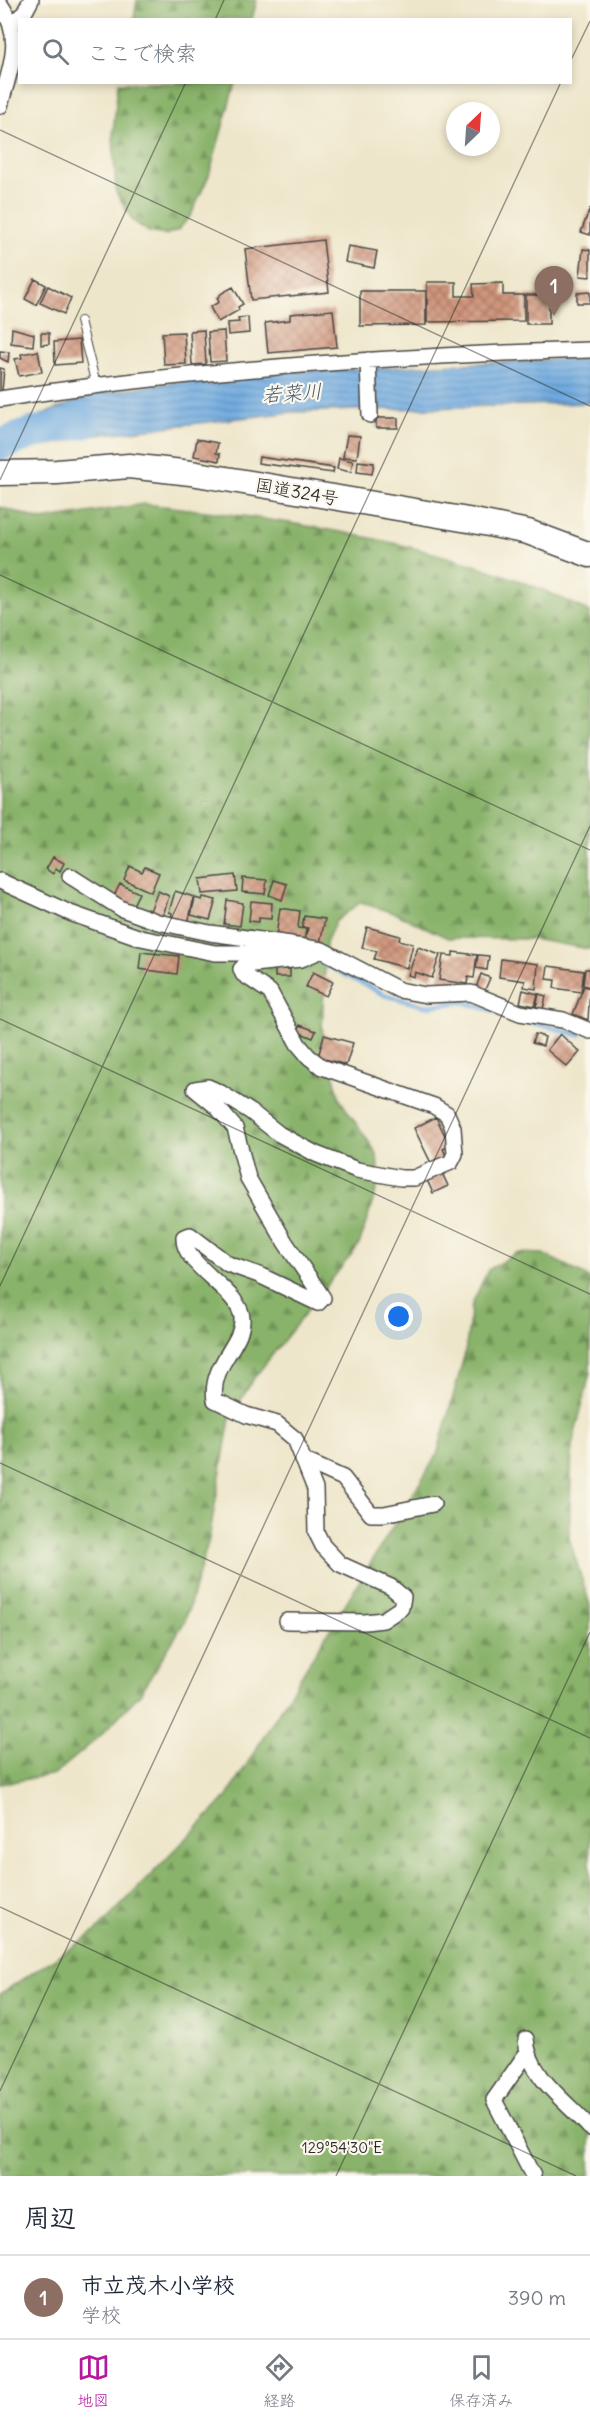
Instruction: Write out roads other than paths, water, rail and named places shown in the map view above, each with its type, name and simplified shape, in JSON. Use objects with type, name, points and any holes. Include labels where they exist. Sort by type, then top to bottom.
[{"type":"highway","name":"国道324号","points":[[0,473],[57,472],[129,466],[191,473],[528,532],[590,555]]},
{"type":"street","points":[[19,18],[31,0]]},
{"type":"street","points":[[0,4],[12,24],[15,45],[0,106]]},
{"type":"street","points":[[12,24],[18,18]]},
{"type":"street","points":[[0,399],[96,385],[147,381],[205,371],[590,350]]},
{"type":"street","points":[[369,363],[370,415]]},
{"type":"street","points":[[70,876],[122,909],[158,922],[322,951],[399,990],[426,995],[471,993],[520,1013],[563,1020],[590,1031]]},
{"type":"street","points":[[0,880],[70,913],[141,939],[215,953],[265,952],[297,946]]},
{"type":"street","points":[[287,1621],[383,1620],[401,1608],[403,1597],[391,1587],[340,1564],[324,1546],[316,1532],[315,1489],[295,1439],[277,1424],[246,1415],[215,1400],[213,1384],[239,1330],[242,1317],[235,1303],[195,1261],[183,1243],[184,1237],[190,1235],[197,1239],[228,1264],[259,1275],[318,1304],[323,1298],[285,1242],[248,1178],[235,1128],[217,1107],[195,1089],[208,1087],[221,1093],[298,1145],[357,1170],[414,1178],[451,1162],[455,1154],[453,1128],[447,1114],[434,1106],[322,1067],[298,1044],[270,992],[243,974],[241,969],[245,965],[301,959],[322,951]]},
{"type":"street","points":[[303,1460],[343,1478],[371,1514],[384,1514],[433,1504]]},
{"type":"street","points":[[532,2176],[494,2100],[527,2046],[557,2096],[590,2128]]},
{"type":"lane","points":[[80,321],[96,385]]},
{"type":"water","points":[[590,358],[590,403],[293,412],[47,441],[41,415],[94,394],[224,375]]},
{"type":"waterway","name":"若菜川","points":[[0,445],[32,433],[86,422]]},
{"type":"waterway","points":[[314,958],[385,995],[426,1006],[464,1002],[502,1013]]},
{"type":"waterway","points":[[531,1022],[580,1035]]},
{"type":"place","name":"市立茂木小学校","points":[[554,316]]}]
